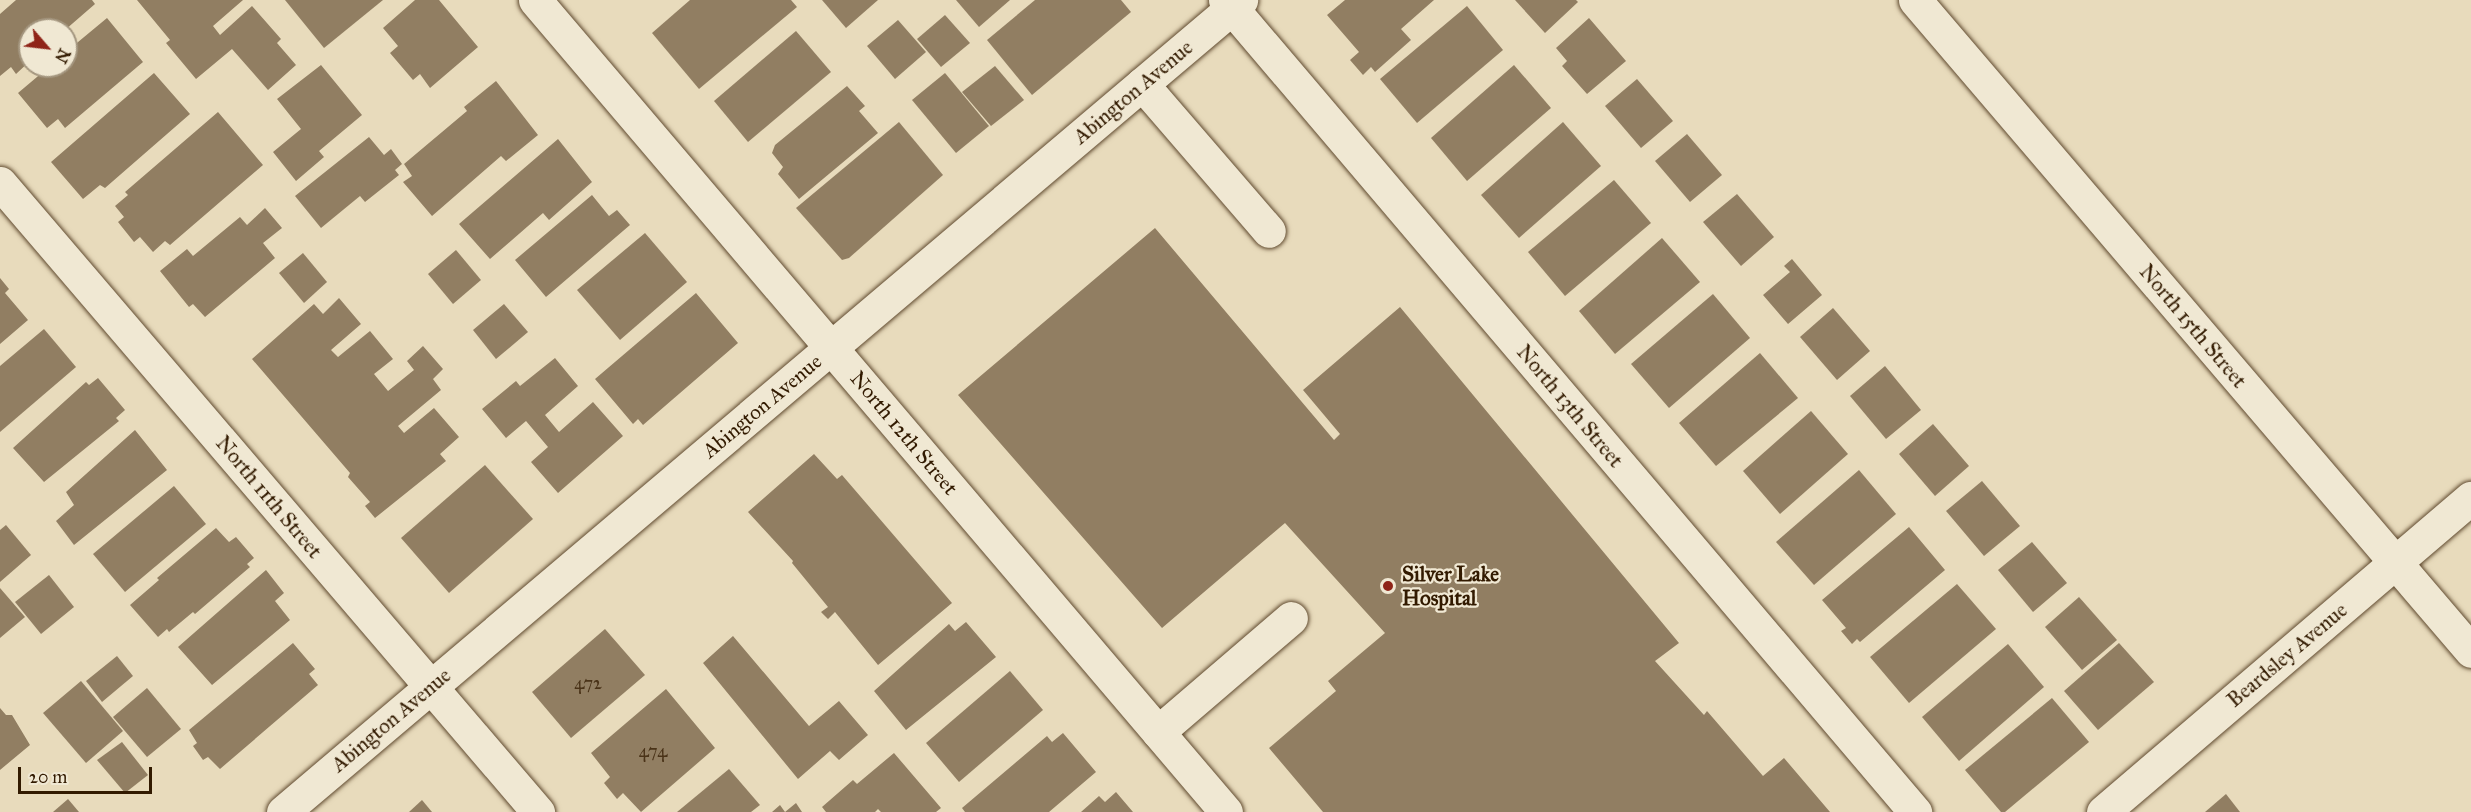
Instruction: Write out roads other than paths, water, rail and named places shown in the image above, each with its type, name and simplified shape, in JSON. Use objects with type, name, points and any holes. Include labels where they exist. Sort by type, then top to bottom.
[{"type":"street","name":"North 12th Street","points":[[535,0],[1226,812]]},
{"type":"street","name":"North 15th Street","points":[[1916,0],[2471,651]]},
{"type":"street","name":"Abington Avenue","points":[[283,812],[1142,84],[1233,3]]},
{"type":"street","name":"North 13th Street","points":[[1233,3],[1914,812]]},
{"type":"street","points":[[1142,84],[1269,231]]},
{"type":"street","name":"North 11th Street","points":[[0,183],[538,812]]},
{"type":"street","name":"Beardsley Avenue","points":[[2103,812],[2471,498]]},
{"type":"street","points":[[1158,732],[1291,618]]},
{"type":"place","name":"Silver Lake Hospital","points":[[1388,586]]}]
